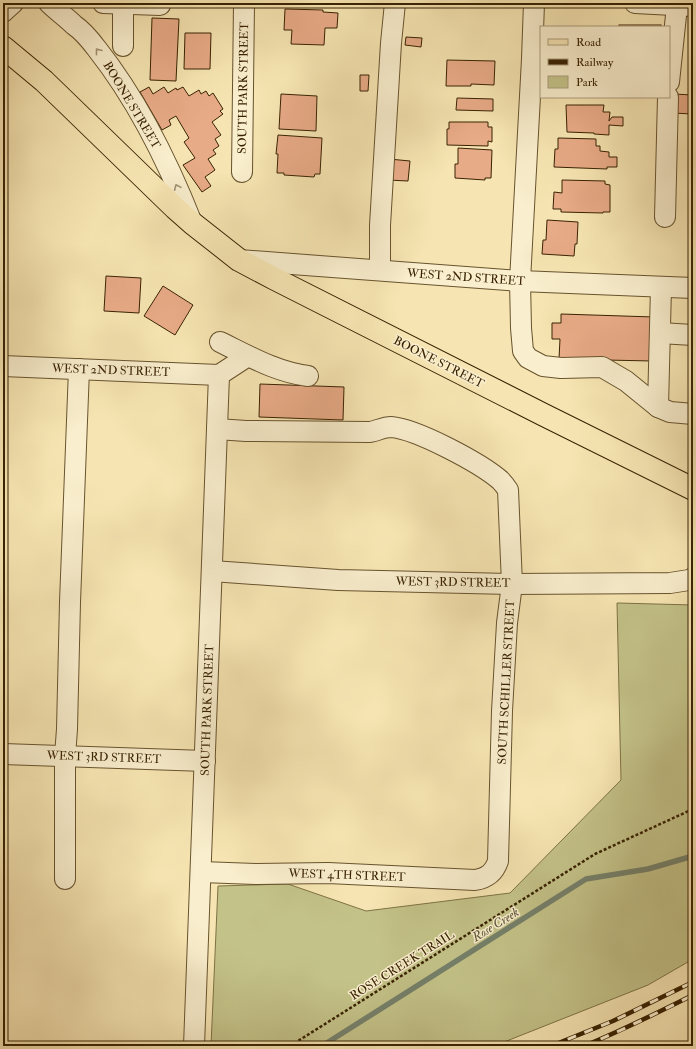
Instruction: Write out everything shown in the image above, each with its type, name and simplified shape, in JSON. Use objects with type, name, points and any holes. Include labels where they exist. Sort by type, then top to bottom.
[{"type":"main road","name":"BOONE STREET","points":[[3,47],[44,81],[175,208],[239,260],[693,489]]},
{"type":"street","points":[[3,12],[13,3]]},
{"type":"street","name":"BOONE STREET","points":[[49,3],[76,26],[97,48],[134,104],[168,167],[192,223]]},
{"type":"street","points":[[103,3],[160,5],[160,3]]},
{"type":"street","name":"SOUTH PARK STREET","points":[[242,172],[244,3]]},
{"type":"street","points":[[380,270],[380,225],[391,43],[395,3]]},
{"type":"street","points":[[534,3],[520,281],[523,351],[528,358],[543,366],[561,368],[602,367],[626,381],[658,407],[670,412],[693,414]]},
{"type":"street","points":[[635,3],[685,6],[670,77]]},
{"type":"street","points":[[123,4],[123,46]]},
{"type":"street","points":[[665,216],[668,98]]},
{"type":"street","name":"WEST 2ND STREET","points":[[239,260],[520,281],[693,288]]},
{"type":"street","points":[[658,407],[661,287]]},
{"type":"street","points":[[660,333],[693,335]]},
{"type":"street","points":[[220,342],[274,368],[291,374],[308,376]]},
{"type":"street","points":[[219,374],[248,356]]},
{"type":"street","name":"WEST 2ND STREET","points":[[3,366],[219,374]]},
{"type":"street","points":[[65,879],[65,756],[79,369]]},
{"type":"street","name":"SOUTH PARK STREET","points":[[194,1046],[219,374]]},
{"type":"street","name":"SOUTH SCHILLER STREET","points":[[217,429],[246,431],[370,432],[389,427],[404,429],[459,454],[501,481],[508,490],[512,584],[507,623],[502,711],[498,861],[492,873]]},
{"type":"street","name":"WEST 3RD STREET","points":[[212,571],[338,580],[512,584],[655,584],[689,580],[693,578]]},
{"type":"street","name":"WEST 3RD STREET","points":[[3,754],[205,761]]},
{"type":"street","name":"WEST 4TH STREET","points":[[201,872],[256,874],[328,873],[475,880],[484,878],[492,873]]},
{"type":"path","name":"ROSE CREEK TRAIL","points":[[290,1046],[595,854],[693,809]]},
{"type":"green space","points":[[617,603],[693,605],[693,959],[648,985],[494,1046],[211,1046],[218,886],[288,884],[366,911],[510,893],[621,780]]},
{"type":"building","points":[[285,9],[323,10],[323,12],[338,13],[337,28],[325,28],[324,45],[291,44],[292,30],[284,30]]},
{"type":"building","points":[[152,18],[179,19],[176,81],[150,80]]},
{"type":"building","points":[[619,25],[661,25],[661,26]]},
{"type":"building","points":[[185,33],[211,33],[210,69],[184,69]]},
{"type":"building","points":[[406,37],[422,38],[421,47],[405,45]]},
{"type":"building","points":[[447,60],[495,61],[494,85],[471,84],[471,86],[446,86]]},
{"type":"building","points":[[360,75],[369,75],[368,91],[360,91]]},
{"type":"building","points":[[149,87],[153,94],[164,87],[168,93],[176,88],[177,90],[183,87],[189,96],[199,90],[201,94],[206,91],[209,96],[213,93],[223,109],[220,111],[223,114],[212,122],[221,135],[215,139],[219,146],[213,150],[216,154],[208,159],[215,170],[205,177],[211,186],[202,192],[183,165],[195,158],[184,142],[189,138],[176,116],[169,120],[171,125],[162,130],[140,92]]},
{"type":"building","points":[[281,94],[317,96],[316,131],[279,129]]},
{"type":"building","points":[[674,94],[692,95],[692,114],[673,113]]},
{"type":"building","points":[[457,98],[493,99],[493,111],[456,110]]},
{"type":"building","points":[[566,105],[604,105],[603,112],[610,112],[609,121],[612,117],[623,117],[623,126],[609,125],[609,135],[567,132]]},
{"type":"building","points":[[449,122],[488,122],[488,127],[492,127],[492,142],[488,141],[488,146],[447,145],[447,129],[449,129]]},
{"type":"building","points":[[278,135],[322,138],[320,174],[315,174],[314,177],[284,175],[284,173],[277,173],[278,154],[276,154]]},
{"type":"building","points":[[558,138],[596,139],[596,146],[600,146],[600,151],[609,152],[609,157],[617,157],[617,167],[607,167],[607,169],[554,167],[555,149],[558,149]]},
{"type":"building","points":[[458,148],[492,150],[491,178],[485,178],[485,180],[455,178],[455,164],[458,164]]},
{"type":"building","points":[[389,159],[410,161],[408,181],[388,180]]},
{"type":"building","points":[[562,180],[605,181],[605,184],[610,185],[610,212],[561,212],[561,209],[553,209],[554,192],[562,193]]},
{"type":"building","points":[[547,220],[578,222],[577,244],[575,244],[574,256],[542,254],[543,240],[546,240]]},
{"type":"building","points":[[106,276],[141,278],[139,313],[104,311]]},
{"type":"building","points":[[163,286],[193,305],[175,335],[144,316]]},
{"type":"building","points":[[561,314],[654,317],[652,361],[559,359],[560,339],[552,339],[552,323],[561,323]]},
{"type":"building","points":[[260,384],[344,387],[343,420],[259,417]]},
{"type":"waterway","name":"Rose Creek","points":[[322,1046],[586,879],[648,869],[693,856]]},
{"type":"railway","points":[[551,1046],[613,1021],[693,982]]},
{"type":"railway","points":[[584,1046],[693,995]]}]
